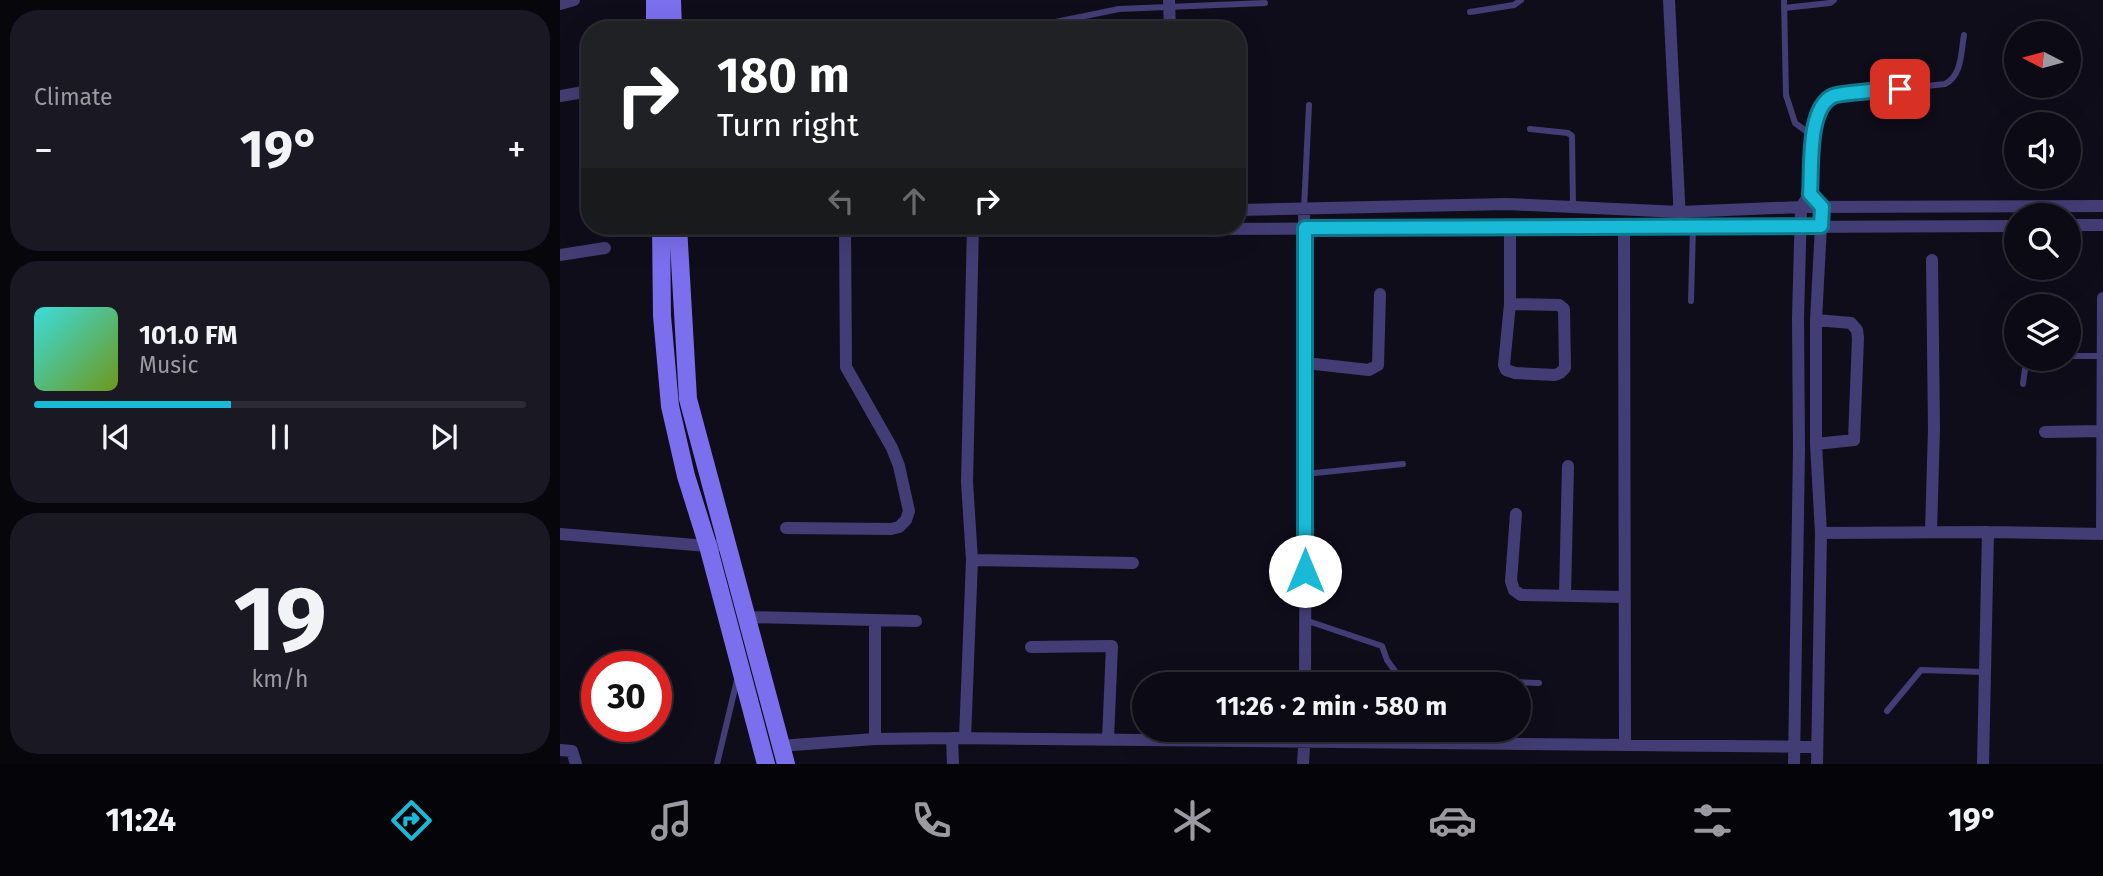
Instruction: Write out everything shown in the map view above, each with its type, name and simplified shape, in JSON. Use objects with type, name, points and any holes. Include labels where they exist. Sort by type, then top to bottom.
[{"type":"main road","points":[[655,0],[655,21]]},
{"type":"main road","points":[[672,0],[673,21]]},
{"type":"main road","points":[[669,235],[662,316],[670,406],[686,476],[708,546],[766,764]]},
{"type":"main road","points":[[671,235],[688,400],[786,764]]},
{"type":"street","points":[[560,4],[574,0]]},
{"type":"street","points":[[1669,0],[1680,212],[1687,228]]},
{"type":"street","points":[[1170,3],[1170,21]]},
{"type":"street","points":[[560,96],[581,92]]},
{"type":"street","points":[[1794,764],[1801,207],[1810,194],[1822,207],[1816,320],[1816,444],[1821,533],[1817,764]]},
{"type":"street","points":[[1246,209],[1507,204],[1680,212],[1801,207],[2103,207]]},
{"type":"street","points":[[1304,209],[1305,672]]},
{"type":"street","points":[[2081,225],[2103,225]]},
{"type":"street","points":[[1246,228],[2004,226]]},
{"type":"street","points":[[1510,228],[1510,304],[1504,365],[1506,370],[1515,373],[1560,373],[1564,368],[1564,309],[1559,305],[1510,304]]},
{"type":"street","points":[[1624,228],[1625,745]]},
{"type":"street","points":[[786,528],[891,529],[899,527],[906,520],[909,511],[892,448],[846,367],[845,235]]},
{"type":"street","points":[[953,764],[958,738],[972,559],[967,482],[973,235]]},
{"type":"street","points":[[560,256],[605,248]]},
{"type":"street","points":[[1931,532],[1934,428],[1932,260]]},
{"type":"street","points":[[1306,363],[1369,370],[1378,365],[1380,293]]},
{"type":"street","points":[[1821,533],[2102,534],[2103,298]]},
{"type":"street","points":[[1816,320],[1851,323],[1857,330],[1858,338],[1854,440],[1816,444]]},
{"type":"street","points":[[2045,432],[2101,431]]},
{"type":"street","points":[[1565,596],[1568,466]]},
{"type":"street","points":[[1516,514],[1511,581],[1514,590],[1521,595],[1624,597]]},
{"type":"street","points":[[1983,764],[1988,532]]},
{"type":"street","points":[[560,534],[708,546],[727,545]]},
{"type":"street","points":[[972,559],[1133,563]]},
{"type":"street","points":[[747,617],[916,621]]},
{"type":"street","points":[[875,620],[875,739]]},
{"type":"street","points":[[1031,647],[1112,646],[1108,739]]},
{"type":"street","points":[[779,746],[875,739],[1132,739]]},
{"type":"street","points":[[1303,764],[1305,742]]},
{"type":"street","points":[[1518,742],[1817,747]]},
{"type":"street","points":[[560,750],[572,751],[576,764]]},
{"type":"lane","points":[[1470,12],[1514,5],[1521,0]]},
{"type":"lane","points":[[1814,137],[1796,123],[1786,95],[1784,4],[1830,3],[1834,0]]},
{"type":"lane","points":[[1060,21],[1119,9],[1170,3],[1265,3]]},
{"type":"lane","points":[[1810,194],[1814,119],[1820,107],[1833,96],[1945,84],[1952,81],[1957,74],[1964,35]]},
{"type":"lane","points":[[1304,209],[1309,105]]},
{"type":"lane","points":[[1530,129],[1568,133],[1572,136],[1573,208]]},
{"type":"lane","points":[[1687,228],[1691,300]]},
{"type":"lane","points":[[2081,356],[2102,356]]},
{"type":"lane","points":[[2023,384],[2025,371]]},
{"type":"lane","points":[[1305,474],[1403,464]]},
{"type":"lane","points":[[1305,620],[1382,646],[1387,660],[1400,678],[1539,683]]},
{"type":"lane","points":[[717,764],[740,668]]},
{"type":"lane","points":[[1887,711],[1921,670],[1986,672]]},
{"type":"route","points":[[1305,571],[1305,228],[1821,226],[1822,207],[1810,194],[1814,119],[1820,107],[1833,96],[1900,89]]}]
